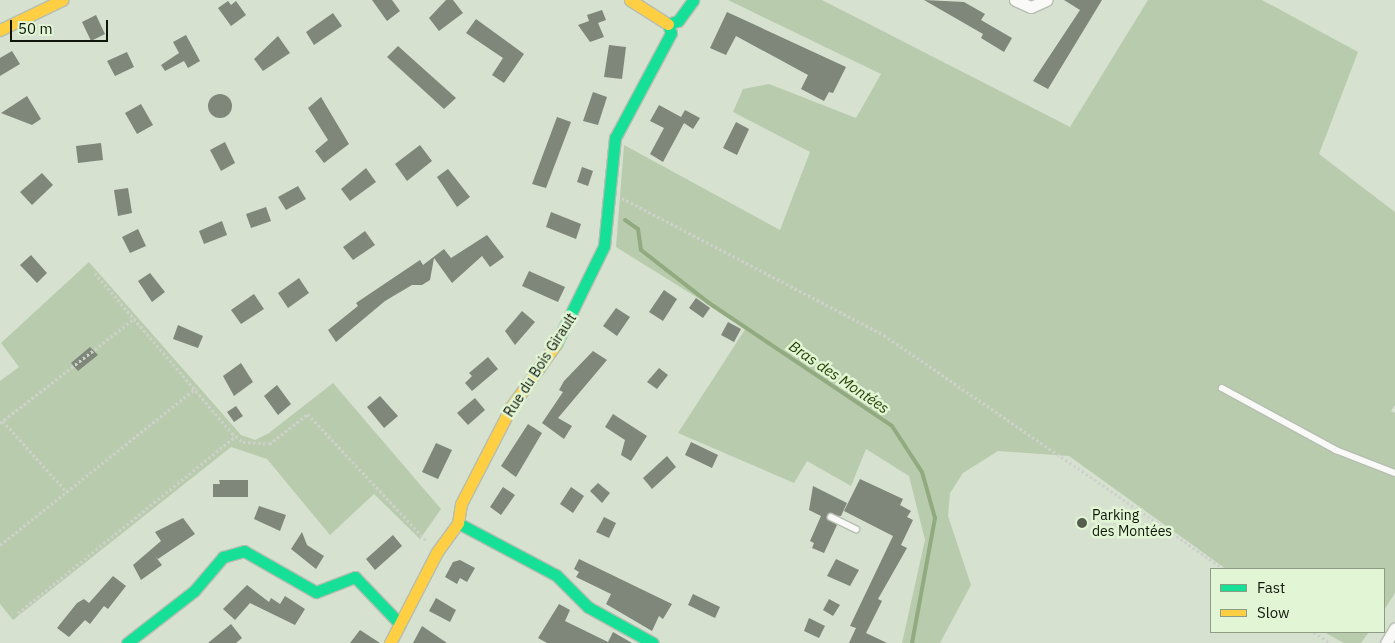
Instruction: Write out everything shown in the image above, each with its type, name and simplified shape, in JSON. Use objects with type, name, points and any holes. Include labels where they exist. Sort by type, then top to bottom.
[{"type":"street","points":[[0,30],[62,0]]},
{"type":"street","points":[[630,0],[668,24],[678,21],[693,0]]},
{"type":"street","points":[[1015,0],[1032,7],[1047,0]]},
{"type":"street","name":"Rue du Bois Girault","points":[[390,643],[437,552],[458,523],[461,504],[511,407],[567,329],[583,294],[604,246],[615,138],[671,33],[668,24]]},
{"type":"street","points":[[458,523],[556,575],[614,625],[653,643]]},
{"type":"street","points":[[127,643],[166,614],[216,564],[233,553],[256,555],[316,592],[355,577],[400,624]]},
{"type":"street","points":[[1386,643],[1395,628]]},
{"type":"lane","points":[[1222,388],[1336,450],[1395,473]]},
{"type":"lane","points":[[831,517],[856,529]]},
{"type":"path","points":[[610,192],[884,335],[1224,568]]},
{"type":"path","points":[[95,273],[236,436],[258,446],[269,444],[308,414],[437,552]]},
{"type":"path","points":[[67,492],[2,422],[134,318]]},
{"type":"path","points":[[0,545],[196,388]]},
{"type":"path","points":[[18,613],[236,436]]},
{"type":"path","points":[[1315,633],[1330,643]]},
{"type":"green space","points":[[728,0],[822,0],[1070,127],[1148,0],[1262,0],[1358,52],[1319,154],[1395,212],[1395,405],[1391,411],[1395,413],[1395,593],[1385,608],[1385,568],[1225,568],[1069,456],[998,451],[963,473],[950,493],[948,516],[971,585],[940,643],[902,643],[925,540],[909,476],[866,449],[851,486],[807,461],[794,483],[678,433],[746,328],[616,247],[624,145],[780,230],[810,152],[733,112],[743,89],[769,84],[856,118],[881,74]]},
{"type":"green space","points":[[89,262],[241,435],[255,440],[269,433],[333,383],[441,509],[420,539],[374,494],[330,535],[267,459],[231,447],[13,620],[0,604],[0,381],[19,367],[1,343]]},
{"type":"green space","points":[[1326,633],[1368,633],[1361,643],[1344,643]]},
{"type":"building","points":[[372,0],[392,0],[400,11],[387,21]]},
{"type":"building","points":[[446,0],[453,0],[463,13],[439,31],[429,18]]},
{"type":"building","points":[[924,0],[964,2],[985,14],[981,20],[1012,38],[1004,52],[981,38],[983,34]]},
{"type":"building","points":[[1064,0],[1102,0],[1048,89],[1033,81],[1080,10]]},
{"type":"building","points":[[228,1],[231,5],[236,1],[246,15],[231,26],[218,8]]},
{"type":"building","points":[[602,10],[606,20],[598,23],[604,37],[590,42],[578,25],[589,21],[587,15]]},
{"type":"building","points":[[727,12],[846,67],[833,93],[829,92],[824,101],[801,89],[808,75],[736,36],[726,55],[710,48]]},
{"type":"building","points":[[333,13],[342,26],[314,45],[306,32]]},
{"type":"building","points":[[96,15],[105,34],[91,41],[82,22]]},
{"type":"building","points":[[476,19],[524,54],[504,83],[492,75],[503,58],[466,33]]},
{"type":"building","points":[[186,35],[200,61],[188,68],[184,61],[165,71],[161,65],[179,53],[173,42]]},
{"type":"building","points":[[278,36],[290,53],[263,71],[254,59]]},
{"type":"building","points":[[609,45],[626,47],[622,79],[604,77]]},
{"type":"building","points":[[398,46],[456,98],[444,109],[387,57]]},
{"type":"building","points":[[12,51],[20,64],[0,76],[0,58]]},
{"type":"building","points":[[127,52],[134,67],[115,76],[107,61]]},
{"type":"building","points":[[593,92],[607,97],[598,125],[583,121]]},
{"type":"building","points":[[215,94],[225,94],[232,101],[232,111],[225,118],[215,118],[208,111],[208,101]]},
{"type":"building","points":[[27,96],[41,119],[32,125],[1,113]]},
{"type":"building","points":[[321,97],[349,144],[324,163],[315,151],[328,140],[308,108]]},
{"type":"building","points":[[141,104],[153,125],[137,134],[125,113]]},
{"type":"building","points":[[659,105],[681,117],[685,110],[700,118],[693,129],[684,123],[663,162],[650,154],[664,128],[650,121]]},
{"type":"building","points":[[557,117],[571,122],[546,188],[532,184]]},
{"type":"building","points":[[736,122],[749,129],[737,155],[723,148]]},
{"type":"building","points":[[225,142],[235,163],[221,171],[210,150]]},
{"type":"building","points":[[101,143],[103,160],[78,163],[76,146]]},
{"type":"building","points":[[420,145],[432,161],[407,181],[395,164]]},
{"type":"building","points":[[582,167],[593,171],[588,186],[577,182]]},
{"type":"building","points":[[366,168],[376,182],[350,201],[341,189]]},
{"type":"building","points":[[448,169],[470,197],[457,207],[437,177]]},
{"type":"building","points":[[42,173],[53,185],[32,205],[20,192]]},
{"type":"building","points":[[298,186],[306,199],[286,210],[278,197]]},
{"type":"building","points":[[128,188],[132,213],[118,216],[114,190]]},
{"type":"building","points":[[266,207],[271,221],[251,228],[246,214]]},
{"type":"building","points":[[551,212],[581,224],[576,239],[546,227]]},
{"type":"building","points":[[222,221],[227,235],[204,244],[199,231]]},
{"type":"building","points":[[138,229],[146,246],[130,253],[122,237]]},
{"type":"building","points":[[365,231],[375,245],[353,260],[343,247]]},
{"type":"building","points":[[487,235],[504,257],[490,267],[482,256],[452,283],[434,258],[430,280],[422,285],[412,285],[385,301],[336,342],[328,330],[358,306],[356,303],[420,260],[423,265],[444,249],[451,258]]},
{"type":"building","points":[[31,255],[47,273],[37,283],[20,265]]},
{"type":"building","points":[[529,271],[565,287],[558,302],[522,286]]},
{"type":"building","points":[[150,273],[165,292],[152,302],[138,281]]},
{"type":"building","points":[[299,278],[309,293],[288,308],[278,293]]},
{"type":"building","points":[[664,290],[677,299],[663,321],[649,312]]},
{"type":"building","points":[[254,294],[264,309],[241,324],[231,310]]},
{"type":"building","points":[[696,298],[710,308],[703,318],[689,308]]},
{"type":"building","points":[[616,308],[630,317],[617,336],[603,326]]},
{"type":"building","points":[[522,311],[535,322],[515,345],[505,331]]},
{"type":"building","points":[[728,322],[741,329],[734,342],[721,335]]},
{"type":"building","points":[[178,325],[203,336],[198,348],[173,339]]},
{"type":"building","points":[[90,347],[98,355],[78,371],[71,363]]},
{"type":"building","points":[[593,351],[607,360],[558,418],[572,426],[564,439],[542,423],[563,392],[559,390],[564,381]]},
{"type":"building","points":[[488,357],[498,369],[472,391],[465,383],[472,376],[469,373]]},
{"type":"building","points":[[241,363],[253,382],[234,396],[223,376]]},
{"type":"building","points":[[659,368],[668,375],[657,389],[647,382]]},
{"type":"building","points":[[277,385],[291,404],[278,415],[264,396]]},
{"type":"building","points":[[380,396],[398,416],[384,428],[367,407]]},
{"type":"building","points":[[475,398],[485,410],[468,425],[457,413]]},
{"type":"building","points":[[236,406],[243,416],[234,422],[227,412]]},
{"type":"building","points":[[613,414],[647,436],[631,461],[621,455],[625,440],[605,427]]},
{"type":"building","points":[[528,424],[542,433],[516,477],[501,466]]},
{"type":"building","points":[[691,442],[718,455],[712,468],[685,455]]},
{"type":"building","points":[[436,443],[452,450],[438,479],[422,472]]},
{"type":"building","points":[[667,456],[676,467],[652,489],[643,478]]},
{"type":"building","points":[[860,479],[903,499],[900,505],[911,511],[907,517],[913,520],[901,545],[907,548],[878,599],[882,601],[866,633],[887,643],[849,643],[856,628],[850,626],[893,536],[844,511]]},
{"type":"building","points":[[219,480],[248,480],[248,497],[213,497],[213,484],[220,484]]},
{"type":"building","points":[[598,483],[610,493],[602,503],[590,491]]},
{"type":"building","points":[[813,486],[847,503],[841,516],[827,515],[837,525],[824,553],[812,548],[814,543],[810,541],[821,516],[809,510]]},
{"type":"building","points":[[503,487],[515,495],[501,515],[490,507]]},
{"type":"building","points":[[571,487],[584,496],[573,513],[560,504]]},
{"type":"building","points":[[259,506],[286,515],[280,531],[254,519]]},
{"type":"building","points":[[604,517],[616,523],[609,538],[596,532]]},
{"type":"building","points":[[183,518],[195,534],[158,559],[155,556],[162,565],[141,580],[133,565],[161,541],[155,532]]},
{"type":"building","points":[[302,532],[307,545],[324,556],[316,569],[291,549]]},
{"type":"building","points":[[393,535],[402,546],[375,570],[366,559]]},
{"type":"building","points":[[579,559],[672,604],[663,619],[659,616],[652,631],[606,604],[611,594],[576,577],[579,572],[574,569]]},
{"type":"building","points":[[836,559],[859,570],[850,586],[827,576]]},
{"type":"building","points":[[460,560],[475,568],[467,582],[460,578],[457,584],[445,577],[453,562]]},
{"type":"building","points":[[113,576],[126,586],[108,609],[104,606],[90,624],[85,620],[69,637],[57,628],[77,603],[84,599],[89,603]]},
{"type":"building","points":[[247,585],[269,602],[271,598],[280,604],[285,596],[305,609],[295,625],[250,603],[235,620],[223,609]]},
{"type":"building","points":[[693,594],[720,607],[715,618],[688,605]]},
{"type":"building","points":[[436,598],[456,610],[450,622],[429,611]]},
{"type":"building","points":[[829,599],[840,605],[833,616],[823,610]]},
{"type":"building","points":[[559,604],[570,610],[565,621],[608,642],[613,632],[632,643],[547,643],[538,638]]},
{"type":"building","points":[[809,618],[825,626],[819,638],[804,631]]},
{"type":"building","points":[[231,624],[242,638],[236,643],[208,643]]},
{"type":"building","points":[[422,626],[447,643],[413,643]]},
{"type":"building","points":[[360,630],[380,643],[350,643]]},
{"type":"waterway","name":"Bras des Montées","points":[[625,220],[638,229],[641,250],[709,303],[892,426],[922,472],[935,518],[912,643]]},
{"type":"traffic: fast","points":[[668,24],[678,21],[693,0]]},
{"type":"traffic: fast","points":[[556,344],[604,246],[615,138],[671,33],[668,24]]},
{"type":"traffic: fast","points":[[458,523],[556,575],[588,607],[653,643]]},
{"type":"traffic: fast","points":[[127,643],[194,591],[223,557],[244,551],[316,592],[355,577],[400,624]]},
{"type":"traffic: slow","points":[[0,30],[62,0]]},
{"type":"traffic: slow","points":[[630,0],[668,24]]},
{"type":"traffic: slow","points":[[390,643],[437,552],[458,523],[461,504],[511,407],[556,344]]},
{"type":"place","name":"Parking des Montées","points":[[1082,523]]}]
